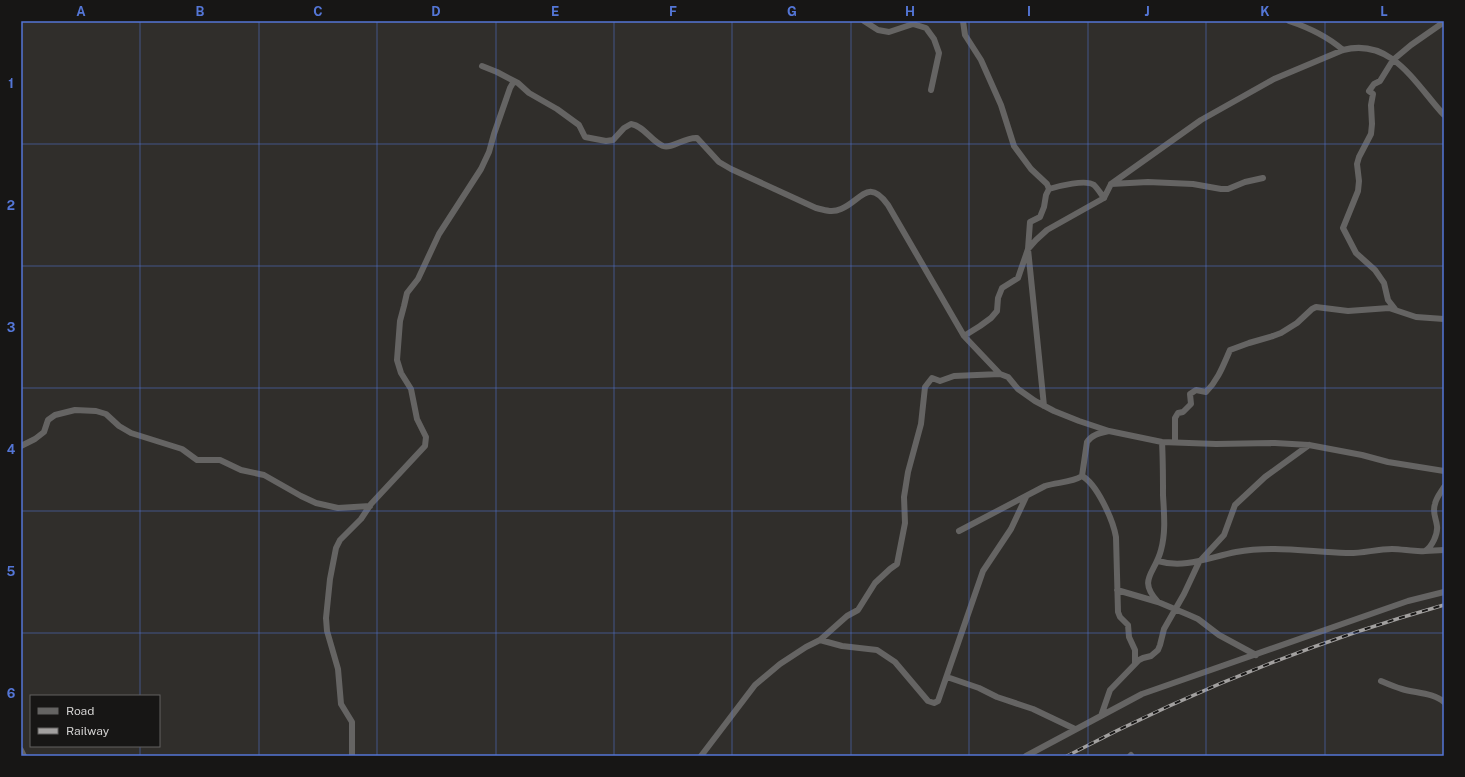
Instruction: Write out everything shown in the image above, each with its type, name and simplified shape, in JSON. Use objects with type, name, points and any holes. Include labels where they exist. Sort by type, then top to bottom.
[{"type":"street","points":[[864,21],[878,30],[889,32],[913,24],[926,28],[934,40],[938,53],[931,90]]},
{"type":"street","points":[[962,21],[965,35],[980,60],[1001,105],[1014,146],[1049,188]]},
{"type":"street","points":[[1289,21],[1319,32],[1343,50]]},
{"type":"street","points":[[1444,22],[1411,45],[1393,60],[1380,81],[1374,84],[1369,91],[1372,94],[1371,134],[1357,164],[1359,181],[1358,191],[1343,228],[1356,253],[1375,270],[1384,283],[1388,300],[1395,309],[1401,313],[1416,317],[1444,319]]},
{"type":"street","points":[[964,336],[991,318],[997,311],[998,298],[1002,288],[1018,278],[1028,249],[1047,230],[1104,198],[1111,184],[1201,120],[1274,79],[1343,50],[1352,48],[1373,49],[1385,54],[1408,73],[1444,115]]},
{"type":"street","points":[[482,66],[516,82],[529,93],[557,109],[579,125],[584,137],[610,141],[616,138],[624,128],[631,124],[639,128],[660,144],[666,146],[686,139],[697,138],[719,162],[731,169],[816,208],[830,211],[840,209],[859,196],[868,192],[876,193],[883,198],[888,205],[964,336],[1000,374]]},
{"type":"street","points":[[352,756],[352,722],[341,704],[338,669],[327,631],[326,618],[330,579],[336,548],[340,540],[357,524],[370,506],[423,450],[426,443],[425,433],[417,419],[411,389],[401,373],[397,360],[400,321],[407,293],[418,279],[439,234],[481,169],[489,152],[511,84],[516,82]]},
{"type":"street","points":[[1111,184],[1148,182],[1193,184],[1228,189],[1245,182],[1263,178]]},
{"type":"street","points":[[1049,188],[1078,183],[1091,184],[1094,185],[1104,198]]},
{"type":"street","points":[[1044,406],[1028,249],[1030,222],[1040,217],[1049,188]]},
{"type":"street","points":[[1175,442],[1175,418],[1178,413],[1183,412],[1191,404],[1190,394],[1196,390],[1206,392],[1213,385],[1221,372],[1230,350],[1281,333],[1297,323],[1316,307],[1348,311],[1389,308],[1395,309]]},
{"type":"street","points":[[701,756],[755,685],[780,664],[806,646],[820,640],[847,616],[858,610],[875,583],[897,564],[905,523],[904,497],[906,478],[921,424],[925,387],[932,378],[940,381],[954,376],[1000,374],[1008,377],[1018,389],[1044,406],[1079,422],[1109,431],[1162,442],[1216,444],[1275,443],[1308,445],[1362,455],[1388,462],[1444,471]]},
{"type":"street","points":[[21,446],[35,439],[44,432],[48,420],[55,415],[74,410],[96,410],[106,414],[119,426],[131,433],[182,450],[197,460],[220,460],[241,470],[264,475],[316,503],[338,508],[370,506]]},
{"type":"street","points":[[959,531],[1045,486],[1057,482],[1076,480],[1082,476],[1087,442],[1096,434],[1109,431]]},
{"type":"street","points":[[1158,602],[1148,588],[1150,576],[1158,561],[1163,537],[1162,442]]},
{"type":"street","points":[[1101,716],[1110,690],[1141,658],[1153,655],[1158,650],[1164,629],[1176,610],[1199,562],[1224,535],[1235,505],[1265,477],[1308,445]]},
{"type":"street","points":[[1082,476],[1087,479],[1096,491],[1114,527],[1116,537],[1119,615],[1128,625],[1129,637],[1135,650],[1135,663]]},
{"type":"street","points":[[1425,552],[1432,544],[1435,537],[1437,527],[1434,511],[1435,504],[1444,487]]},
{"type":"street","points":[[820,640],[842,646],[877,650],[895,662],[928,701],[934,703],[938,700],[947,677],[983,571],[1011,529],[1026,496]]},
{"type":"street","points":[[1158,561],[1174,564],[1199,562],[1230,553],[1247,550],[1284,549],[1347,553],[1392,549],[1425,552],[1444,550]]},
{"type":"street","points":[[1117,590],[1158,602],[1198,619],[1219,635],[1256,655]]},
{"type":"street","points":[[1026,756],[1142,694],[1408,601],[1444,592]]},
{"type":"street","points":[[947,677],[979,688],[997,697],[1034,709],[1076,729]]},
{"type":"street","points":[[1381,681],[1400,689],[1429,696],[1444,702]]},
{"type":"street","points":[[21,750],[24,756]]},
{"type":"railway","points":[[1067,756],[1158,711],[1251,671],[1347,635],[1444,605]]}]
